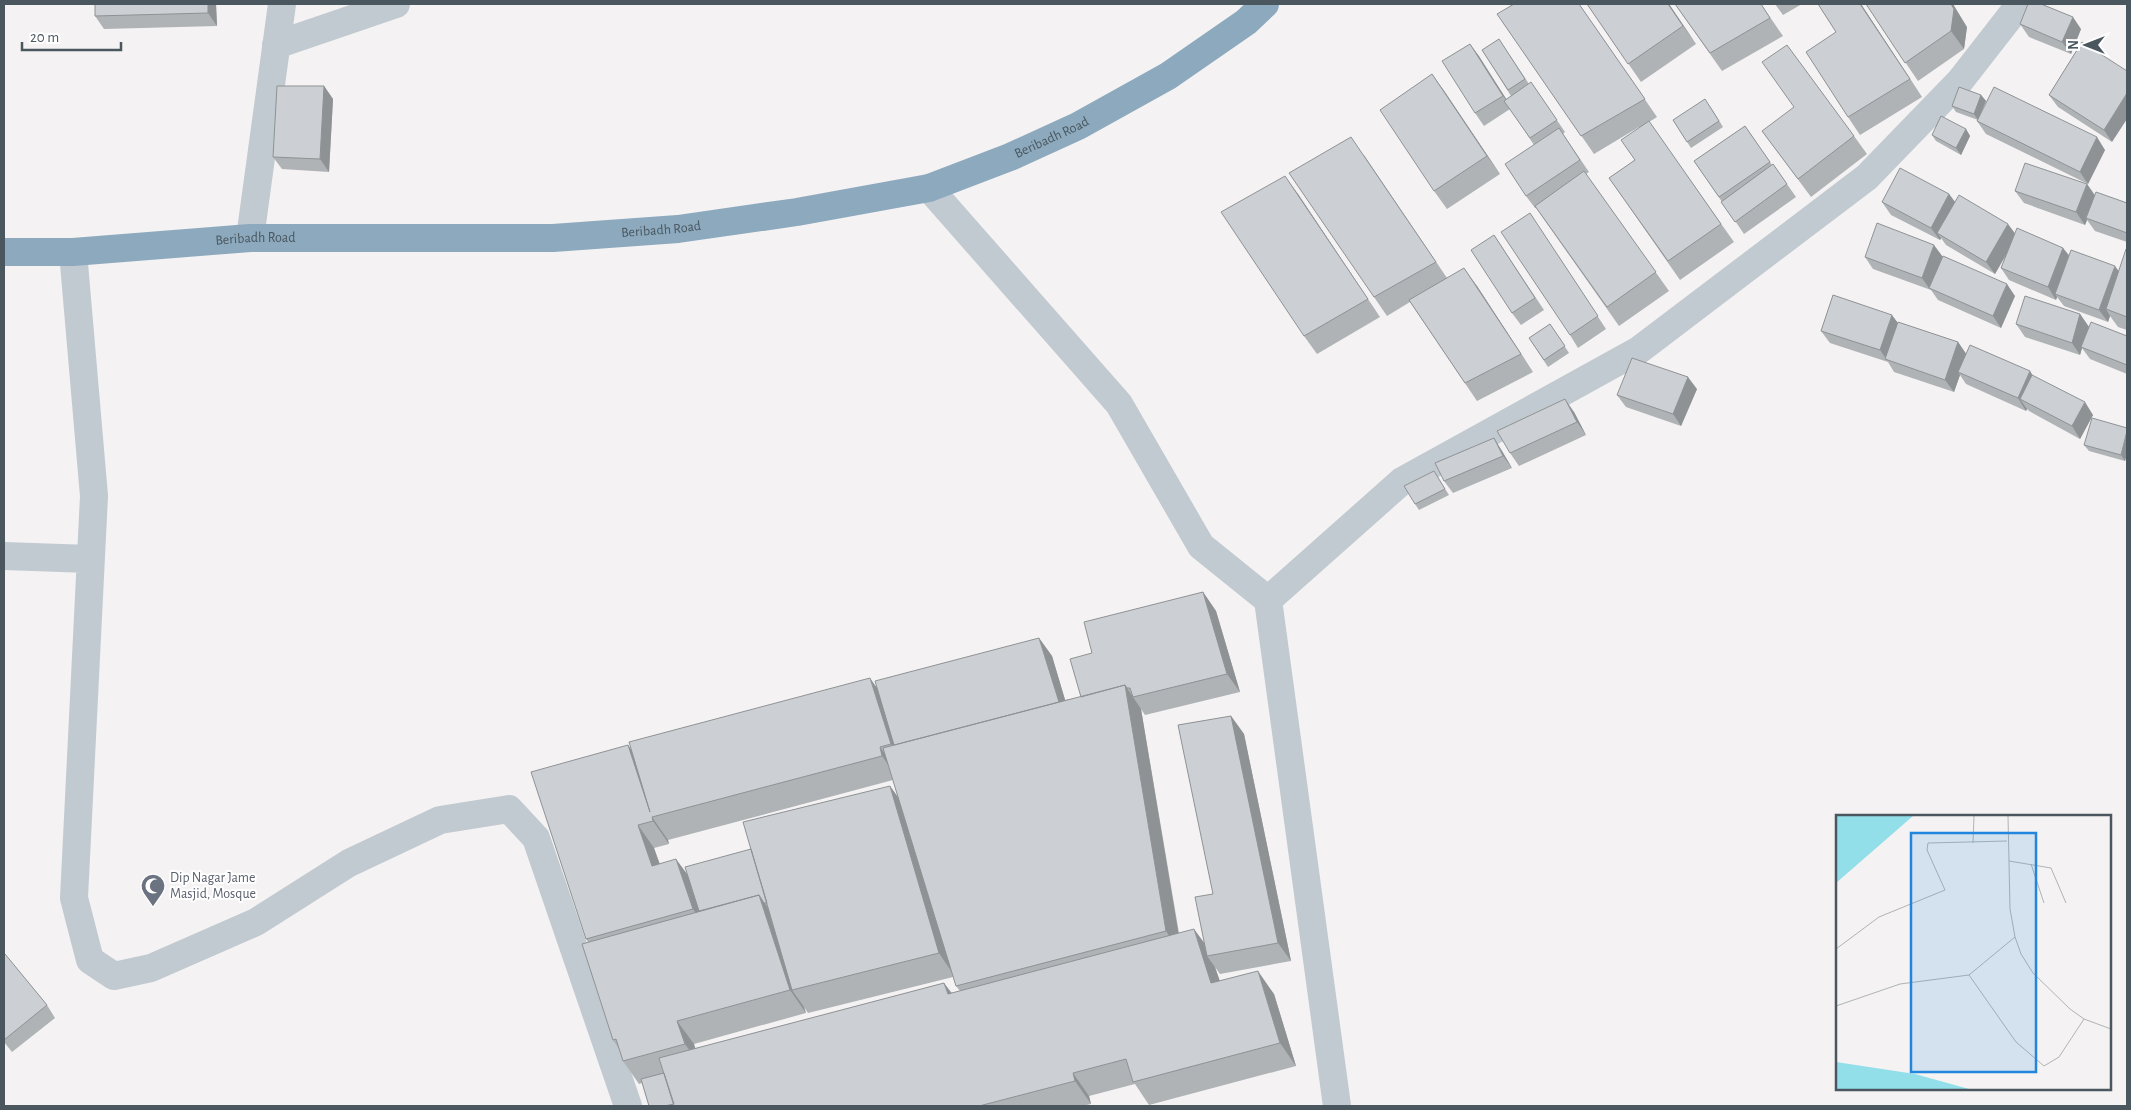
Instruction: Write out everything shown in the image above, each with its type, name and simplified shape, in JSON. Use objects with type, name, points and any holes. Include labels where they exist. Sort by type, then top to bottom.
[{"type":"highway","name":"Beribadh Road","points":[[4,252],[73,252],[250,238],[553,238],[669,230],[797,212],[929,188],[1010,157],[1078,126],[1168,76],[1246,22],[1265,4]]},
{"type":"lane","points":[[250,238],[282,4]]},
{"type":"lane","points":[[276,45],[396,4]]},
{"type":"lane","points":[[1268,600],[1402,481],[1640,350],[1867,177],[1960,81],[2020,4]]},
{"type":"lane","points":[[929,188],[1119,404],[1201,546],[1268,600],[1337,1106]]},
{"type":"lane","points":[[73,252],[94,496],[74,898],[90,960],[114,976],[151,968],[256,922],[349,863],[440,820],[509,809],[536,838],[628,1106]]},
{"type":"lane","points":[[4,556],[90,560]]},
{"type":"building","points":[[95,4],[208,4],[208,13],[95,16]]},
{"type":"building","points":[[1514,4],[1579,4],[1645,99],[1581,136],[1497,14]]},
{"type":"building","points":[[1587,4],[1668,4],[1683,26],[1628,64]]},
{"type":"building","points":[[1675,4],[1761,4],[1770,18],[1710,53]]},
{"type":"building","points":[[1818,4],[1860,4],[1910,79],[1848,117],[1806,52],[1836,32]]},
{"type":"building","points":[[1866,4],[1951,4],[1954,9],[1951,31],[1905,63]]},
{"type":"building","points":[[2028,4],[2041,4],[2073,17],[2062,42],[2020,24]]},
{"type":"building","points":[[1499,39],[1525,79],[1508,90],[1482,50]]},
{"type":"building","points":[[2082,42],[2127,71],[2127,93],[2104,130],[2049,95]]},
{"type":"building","points":[[1470,44],[1503,96],[1475,113],[1442,61]]},
{"type":"building","points":[[1787,45],[1854,136],[1798,179],[1762,131],[1794,107],[1762,62]]},
{"type":"building","points":[[1432,74],[1487,156],[1434,191],[1380,110]]},
{"type":"building","points":[[1531,82],[1557,120],[1530,138],[1504,101]]},
{"type":"building","points":[[277,86],[324,86],[320,159],[273,157]]},
{"type":"building","points":[[1959,87],[1981,95],[1974,114],[1952,106]]},
{"type":"building","points":[[1994,87],[2097,137],[2080,172],[1977,121]]},
{"type":"building","points":[[1705,99],[1719,121],[1687,142],[1673,120]]},
{"type":"building","points":[[1941,116],[1966,129],[1956,148],[1932,135]]},
{"type":"building","points":[[1649,121],[1721,224],[1668,261],[1609,178],[1635,160],[1621,140]]},
{"type":"building","points":[[1745,126],[1770,162],[1719,197],[1694,161]]},
{"type":"building","points":[[1559,128],[1580,160],[1526,196],[1505,164]]},
{"type":"building","points":[[1351,137],[1436,262],[1374,297],[1289,173]]},
{"type":"building","points":[[2025,163],[2087,184],[2076,212],[2015,191]]},
{"type":"building","points":[[1773,164],[1787,184],[1735,222],[1721,202]]},
{"type":"building","points":[[1900,168],[1949,194],[1931,228],[1882,202]]},
{"type":"building","points":[[1584,171],[1656,272],[1607,307],[1535,206]]},
{"type":"building","points":[[1285,176],[1368,299],[1304,336],[1221,212]]},
{"type":"building","points":[[2096,192],[2127,203],[2127,233],[2086,218]]},
{"type":"building","points":[[1959,195],[2008,224],[1986,262],[1937,233]]},
{"type":"building","points":[[1530,213],[1598,316],[1570,335],[1501,232]]},
{"type":"building","points":[[1877,223],[1934,245],[1922,278],[1865,257]]},
{"type":"building","points":[[2017,228],[2063,248],[2048,287],[2001,268]]},
{"type":"building","points":[[1494,235],[1535,298],[1512,313],[1471,250]]},
{"type":"building","points":[[2071,250],[2115,266],[2099,310],[2055,294]]},
{"type":"building","points":[[2127,250],[2127,317],[2106,309]]},
{"type":"building","points":[[1943,256],[2007,284],[1993,316],[1929,288]]},
{"type":"building","points":[[1464,268],[1521,354],[1465,383],[1409,300]]},
{"type":"building","points":[[1833,295],[1892,315],[1880,350],[1821,331]]},
{"type":"building","points":[[2025,296],[2080,314],[2072,343],[2016,324]]},
{"type":"building","points":[[1898,322],[1958,342],[1945,380],[1885,359]]},
{"type":"building","points":[[2091,322],[2127,336],[2127,365],[2081,347]]},
{"type":"building","points":[[1550,324],[1565,346],[1544,360],[1529,338]]},
{"type":"building","points":[[1970,345],[2030,371],[2018,398],[1958,372]]},
{"type":"building","points":[[1632,358],[1688,377],[1673,414],[1617,395]]},
{"type":"building","points":[[2032,375],[2085,402],[2072,426],[2020,399]]},
{"type":"building","points":[[1565,399],[1577,422],[1510,453],[1497,431]]},
{"type":"building","points":[[2092,418],[2127,428],[2121,455],[2084,445]]},
{"type":"building","points":[[1494,438],[1503,456],[1444,481],[1435,463]]},
{"type":"building","points":[[1434,471],[1445,489],[1415,504],[1404,486]]},
{"type":"building","points":[[1203,592],[1227,674],[1133,697],[1130,688],[1127,688],[1125,685],[1081,697],[1070,659],[1092,653],[1084,622]]},
{"type":"building","points":[[1039,638],[1059,702],[894,745],[875,681]]},
{"type":"building","points":[[870,678],[891,744],[880,747],[882,756],[652,817],[653,821],[638,825],[652,866],[676,859],[693,909],[586,939],[531,772],[628,745],[650,812],[629,742]]},
{"type":"building","points":[[1125,685],[1166,931],[956,986],[883,748]]},
{"type":"building","points":[[1231,716],[1278,943],[1207,956],[1195,897],[1213,894],[1178,725]]},
{"type":"building","points":[[890,786],[939,953],[792,990],[743,822]]},
{"type":"building","points":[[751,849],[767,903],[764,903],[759,895],[699,911],[685,867]]},
{"type":"building","points":[[759,895],[790,990],[677,1021],[685,1044],[623,1061],[616,1039],[613,1040],[582,944]]},
{"type":"building","points":[[1194,929],[1211,983],[1258,971],[1280,1043],[1133,1082],[1126,1059],[1073,1073],[1075,1081],[979,1106],[674,1106],[659,1058],[944,983],[948,994]]},
{"type":"building","points":[[4,955],[47,1005],[4,1040]]},
{"type":"building","points":[[664,1073],[674,1104],[649,1106],[641,1079]]},
{"type":"place","name":"Dip Nagar Jame Masjid, Mosque","points":[[153,907]]}]
